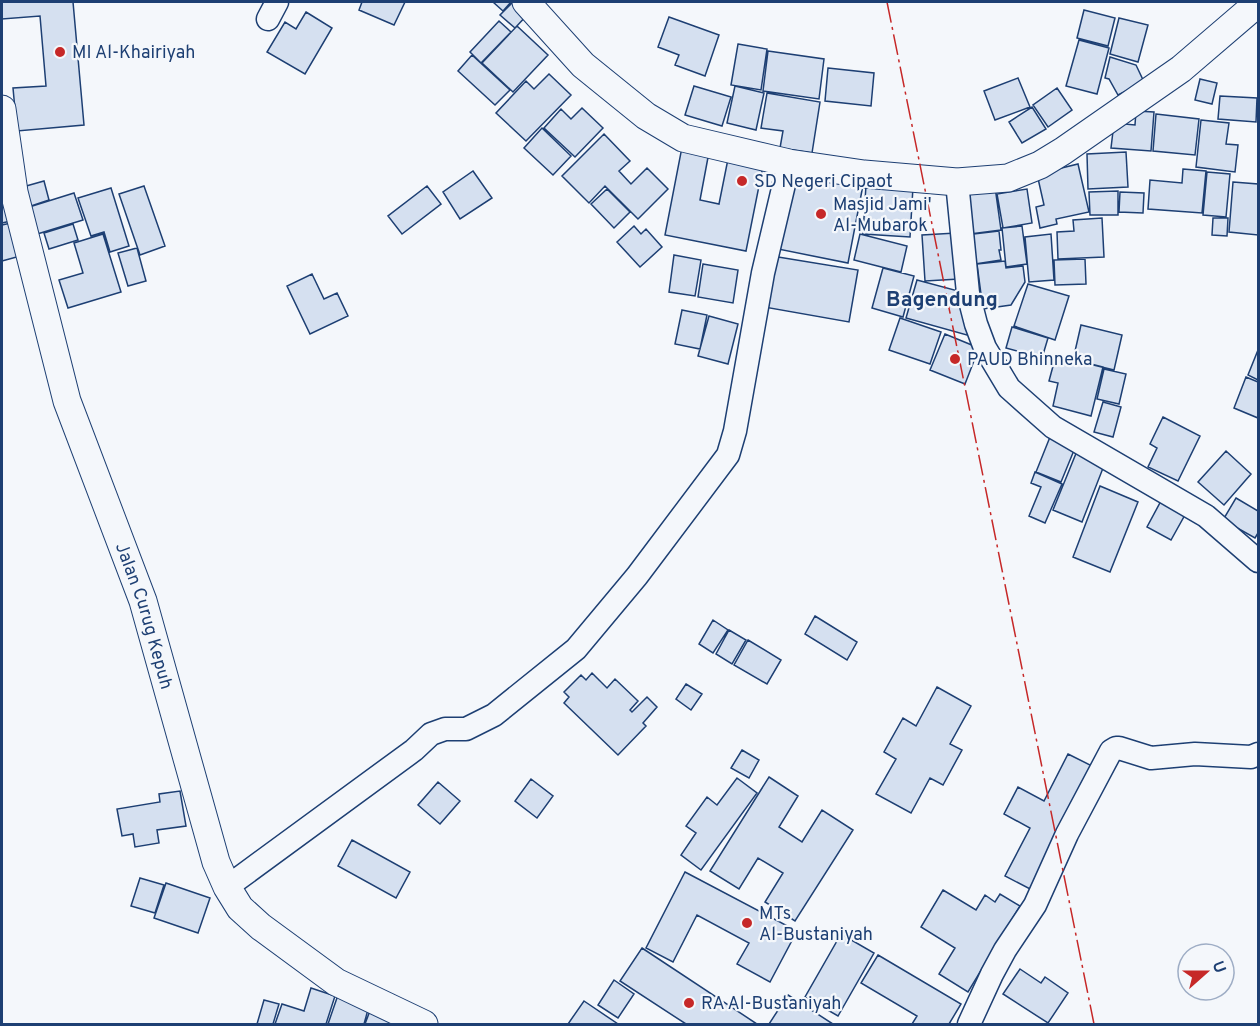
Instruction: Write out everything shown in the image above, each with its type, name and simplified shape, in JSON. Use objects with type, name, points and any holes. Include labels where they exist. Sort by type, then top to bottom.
[{"type":"street","points":[[526,2],[584,65],[646,116],[683,138],[789,163],[864,174],[957,182],[1008,178],[1040,165],[1063,152],[1181,69],[1258,3]]},
{"type":"street","name":"Jalan Curug Kepuh","points":[[2,109],[14,192],[67,401],[143,601],[216,862],[227,887],[240,908],[261,927],[336,982],[424,1024]]},
{"type":"street","points":[[227,887],[414,750],[431,734],[445,729],[466,729],[495,715],[576,649],[637,576],[728,455],[735,431],[763,273],[789,163]]},
{"type":"street","points":[[957,182],[968,293],[985,348],[1009,388],[1053,427],[1206,516],[1258,561]]},
{"type":"street","points":[[969,1024],[1001,958],[1035,905],[1067,834],[1111,751],[1119,748],[1151,758],[1194,754],[1251,757],[1258,754]]},
{"type":"building","name":"MI Al-Khairiyah","points":[[2,2],[73,2],[84,125],[17,131],[13,88],[46,86],[40,16],[2,19]]},
{"type":"building","points":[[362,2],[405,2],[394,25],[359,10]]},
{"type":"building","points":[[493,2],[511,2],[503,11]]},
{"type":"building","points":[[513,2],[528,14],[515,28],[500,15]]},
{"type":"building","points":[[1084,10],[1115,18],[1108,46],[1077,38]]},
{"type":"building","points":[[306,12],[332,28],[305,74],[267,52],[285,22],[296,29]]},
{"type":"building","points":[[669,17],[719,35],[705,76],[675,65],[679,55],[658,47]]},
{"type":"building","points":[[1119,18],[1148,25],[1138,62],[1110,54]]},
{"type":"building","points":[[499,21],[511,32],[481,63],[470,52]]},
{"type":"building","points":[[517,26],[548,55],[513,92],[482,63]]},
{"type":"building","points":[[1079,40],[1109,48],[1097,94],[1066,86]]},
{"type":"building","points":[[738,44],[767,49],[761,90],[731,85]]},
{"type":"building","points":[[768,51],[824,59],[819,99],[763,91]]},
{"type":"building","points":[[472,55],[510,90],[495,105],[458,71]]},
{"type":"building","points":[[1110,57],[1136,65],[1144,82],[1118,95],[1109,79],[1105,78]]},
{"type":"building","points":[[828,68],[874,73],[871,106],[825,101]]},
{"type":"building","points":[[549,74],[571,95],[526,141],[496,113],[526,81],[534,89]]},
{"type":"building","points":[[1018,78],[1030,107],[995,120],[984,91]]},
{"type":"building","points":[[1200,79],[1217,83],[1212,104],[1195,100]]},
{"type":"building","points":[[694,86],[731,97],[722,126],[685,115]]},
{"type":"building","points":[[735,86],[764,93],[756,130],[727,123]]},
{"type":"building","points":[[1057,88],[1072,110],[1048,127],[1033,105]]},
{"type":"building","points":[[767,93],[820,102],[812,153],[780,148],[783,131],[761,128]]},
{"type":"building","points":[[1220,96],[1257,98],[1256,122],[1218,119]]},
{"type":"building","points":[[1032,107],[1046,129],[1022,143],[1009,122]]},
{"type":"building","points":[[582,108],[603,128],[575,157],[544,128],[561,109],[571,119]]},
{"type":"building","points":[[1136,111],[1154,112],[1151,151],[1111,148],[1114,123],[1135,125]]},
{"type":"building","points":[[1156,114],[1199,119],[1195,155],[1153,151]]},
{"type":"building","points":[[1201,120],[1229,123],[1226,144],[1238,145],[1235,172],[1196,167]]},
{"type":"building","points":[[542,128],[571,156],[553,175],[524,148]]},
{"type":"building","points":[[604,134],[630,161],[619,171],[631,184],[647,168],[668,189],[638,219],[605,186],[589,203],[562,176]]},
{"type":"building","name":"SD Negeri Cipaot","points":[[682,147],[709,152],[700,200],[719,204],[729,154],[764,161],[746,251],[665,235]]},
{"type":"building","points":[[1126,152],[1128,187],[1088,189],[1087,154]]},
{"type":"building","points":[[1078,164],[1089,212],[1056,219],[1057,224],[1040,228],[1036,207],[1044,205],[1037,174]]},
{"type":"building","name":"Masjid Jami' Al-Mubarok","points":[[793,166],[864,180],[848,263],[778,249]]},
{"type":"building","points":[[1183,169],[1206,171],[1202,213],[1148,209],[1150,180],[1182,183]]},
{"type":"building","points":[[473,171],[492,198],[460,219],[443,192]]},
{"type":"building","points":[[1207,172],[1230,174],[1226,217],[1203,215]]},
{"type":"building","points":[[44,181],[49,200],[25,208],[19,188]]},
{"type":"building","points":[[1233,182],[1258,184],[1258,235],[1229,232]]},
{"type":"building","points":[[866,185],[913,187],[910,237],[863,234]]},
{"type":"building","points":[[144,186],[165,246],[140,255],[119,194]]},
{"type":"building","points":[[427,186],[441,204],[402,234],[388,216]]},
{"type":"building","points":[[995,187],[1001,230],[970,234],[964,191]]},
{"type":"building","points":[[111,188],[129,246],[110,252],[104,232],[91,236],[78,198]]},
{"type":"building","points":[[607,189],[630,212],[614,228],[591,204]]},
{"type":"building","points":[[1027,189],[1032,223],[1003,228],[997,194]]},
{"type":"building","points":[[2,191],[15,220],[2,223]]},
{"type":"building","points":[[1118,191],[1118,215],[1090,215],[1089,192]]},
{"type":"building","points":[[1120,192],[1144,193],[1143,213],[1119,212]]},
{"type":"building","points":[[74,193],[83,220],[34,235],[26,208]]},
{"type":"building","points":[[1102,218],[1104,257],[1058,259],[1057,232],[1074,231],[1073,220]]},
{"type":"building","points":[[1213,218],[1228,218],[1227,236],[1212,235]]},
{"type":"building","points":[[15,222],[24,255],[2,261],[2,225]]},
{"type":"building","points":[[73,224],[78,240],[49,249],[44,233]]},
{"type":"building","points":[[634,226],[641,234],[646,229],[662,247],[640,267],[617,242]]},
{"type":"building","points":[[1022,226],[1027,264],[1006,267],[1002,228]]},
{"type":"building","points":[[999,231],[1001,260],[975,264],[965,235]]},
{"type":"building","points":[[956,233],[959,279],[925,281],[922,235]]},
{"type":"building","points":[[103,234],[121,292],[68,308],[59,280],[83,273],[74,243]]},
{"type":"building","points":[[860,234],[907,246],[901,272],[854,260]]},
{"type":"building","points":[[1051,234],[1054,280],[1029,282],[1025,237]]},
{"type":"building","points":[[137,248],[146,281],[128,286],[118,253]]},
{"type":"building","points":[[674,255],[701,260],[695,296],[669,292]]},
{"type":"building","points":[[772,256],[858,270],[849,322],[764,307]]},
{"type":"building","points":[[1085,259],[1086,284],[1055,285],[1054,260]]},
{"type":"building","points":[[1005,261],[1006,268],[1023,266],[1025,282],[1011,305],[983,309],[977,264]]},
{"type":"building","points":[[703,264],[738,270],[733,303],[698,297]]},
{"type":"building","points":[[883,268],[914,276],[903,317],[872,308]]},
{"type":"building","points":[[312,274],[324,299],[337,293],[348,316],[310,334],[287,286]]},
{"type":"building","points":[[917,280],[962,292],[974,337],[906,318]]},
{"type":"building","points":[[1028,284],[1069,296],[1055,340],[1014,326]]},
{"type":"building","points":[[682,310],[707,315],[700,349],[675,344]]},
{"type":"building","points":[[709,316],[738,324],[728,364],[698,356]]},
{"type":"building","points":[[900,318],[941,332],[930,364],[889,350]]},
{"type":"building","points":[[1081,325],[1122,335],[1114,370],[1073,360]]},
{"type":"building","points":[[1012,327],[1048,338],[1042,358],[1006,348]]},
{"type":"building","name":"PAUD Bhinneka","points":[[945,334],[979,348],[965,384],[930,370]]},
{"type":"building","points":[[1258,350],[1258,380],[1248,375]]},
{"type":"building","points":[[1056,355],[1103,367],[1091,416],[1053,406],[1058,383],[1049,381]]},
{"type":"building","points":[[1104,369],[1126,374],[1119,404],[1097,399]]},
{"type":"building","points":[[1246,377],[1258,382],[1258,418],[1234,408]]},
{"type":"building","points":[[1103,402],[1121,407],[1113,437],[1094,432]]},
{"type":"building","points":[[1163,417],[1200,436],[1178,481],[1148,467],[1157,448],[1150,444]]},
{"type":"building","points":[[1052,432],[1077,443],[1061,482],[1036,472]]},
{"type":"building","points":[[1077,451],[1105,463],[1082,522],[1053,510]]},
{"type":"building","points":[[1226,451],[1251,474],[1224,505],[1198,482]]},
{"type":"building","points":[[1035,472],[1062,484],[1045,523],[1029,516],[1041,487],[1031,483]]},
{"type":"building","points":[[1100,486],[1138,502],[1110,572],[1073,557]]},
{"type":"building","points":[[1236,498],[1258,511],[1258,533],[1255,538],[1223,520]]},
{"type":"building","points":[[1162,499],[1186,513],[1171,540],[1147,527]]},
{"type":"building","points":[[815,616],[857,642],[847,660],[805,634]]},
{"type":"building","points":[[713,620],[728,630],[713,653],[699,644]]},
{"type":"building","points":[[729,630],[746,640],[732,664],[716,654]]},
{"type":"building","points":[[748,640],[781,660],[767,684],[734,665]]},
{"type":"building","points":[[592,673],[607,688],[615,679],[638,701],[630,710],[632,712],[647,697],[657,707],[643,723],[646,726],[618,755],[564,703],[569,697],[564,692],[581,675],[586,680]]},
{"type":"building","points":[[686,684],[702,694],[691,710],[676,699]]},
{"type":"building","points":[[937,687],[971,706],[950,744],[962,750],[943,785],[930,778],[911,813],[876,794],[896,759],[884,752],[903,718],[916,726]]},
{"type":"building","points":[[742,750],[759,760],[749,778],[731,768]]},
{"type":"building","points":[[1068,754],[1096,768],[1032,890],[1005,876],[1030,828],[1004,814],[1018,787],[1044,801]]},
{"type":"building","points":[[769,777],[798,796],[779,827],[802,842],[822,810],[853,830],[795,921],[765,902],[783,873],[758,858],[739,889],[710,871]]},
{"type":"building","points":[[737,778],[757,793],[701,870],[681,855],[696,833],[686,826],[707,797],[717,805]]},
{"type":"building","points":[[531,779],[553,796],[537,818],[515,801]]},
{"type":"building","points":[[438,782],[460,801],[440,824],[418,805]]},
{"type":"building","points":[[180,791],[186,826],[157,830],[159,843],[135,847],[133,834],[122,836],[117,809],[160,802],[159,794]]},
{"type":"building","points":[[352,840],[410,872],[396,898],[338,866]]},
{"type":"building","name":"MTs Al-Bustaniyah","points":[[685,872],[797,931],[770,982],[737,964],[749,943],[697,915],[673,962],[646,948]]},
{"type":"building","points":[[140,878],[164,885],[155,913],[131,906]]},
{"type":"building","points":[[166,883],[210,898],[198,933],[154,918]]},
{"type":"building","points":[[943,890],[976,910],[985,895],[995,902],[1000,894],[1020,906],[968,992],[939,974],[955,948],[921,927]]},
{"type":"building","name":"MTs Al-Bustaniyah","points":[[841,934],[874,953],[838,1016],[805,997]]},
{"type":"building","name":"RA Al-Bustaniyah","points":[[642,948],[757,1024],[686,1024],[620,981]]},
{"type":"building","name":"MTs Al-Bustaniyah","points":[[878,955],[961,1004],[949,1024],[912,1024],[917,1016],[861,983]]},
{"type":"building","points":[[1020,969],[1041,983],[1045,977],[1068,993],[1048,1023],[1003,994]]},
{"type":"building","points":[[614,980],[634,994],[618,1018],[598,1005]]},
{"type":"building","points":[[311,988],[335,996],[326,1024],[275,1024],[282,1004],[304,1011]]},
{"type":"building","points":[[338,995],[369,1006],[364,1024],[328,1024]]},
{"type":"building","points":[[788,995],[833,1024],[769,1024]]},
{"type":"building","points":[[264,1000],[279,1004],[273,1024],[257,1024]]},
{"type":"building","points":[[584,1001],[618,1024],[568,1024]]},
{"type":"building","points":[[371,1008],[416,1024],[365,1024]]},
{"type":"power","points":[[887,2],[1094,1024]]},
{"type":"place","name":"MI Al-Khairiyah","points":[[60,52]]},
{"type":"place","name":"SD Negeri Cipaot","points":[[742,181]]},
{"type":"place","name":"Masjid Jami' Al-Mubarok","points":[[821,214]]},
{"type":"place","name":"PAUD Bhinneka","points":[[955,359]]},
{"type":"place","name":"MTs Al-Bustaniyah","points":[[747,923]]},
{"type":"place","name":"RA Al-Bustaniyah","points":[[689,1003]]},
{"type":"district","name":"Bagendung","points":[[942,299]]}]
